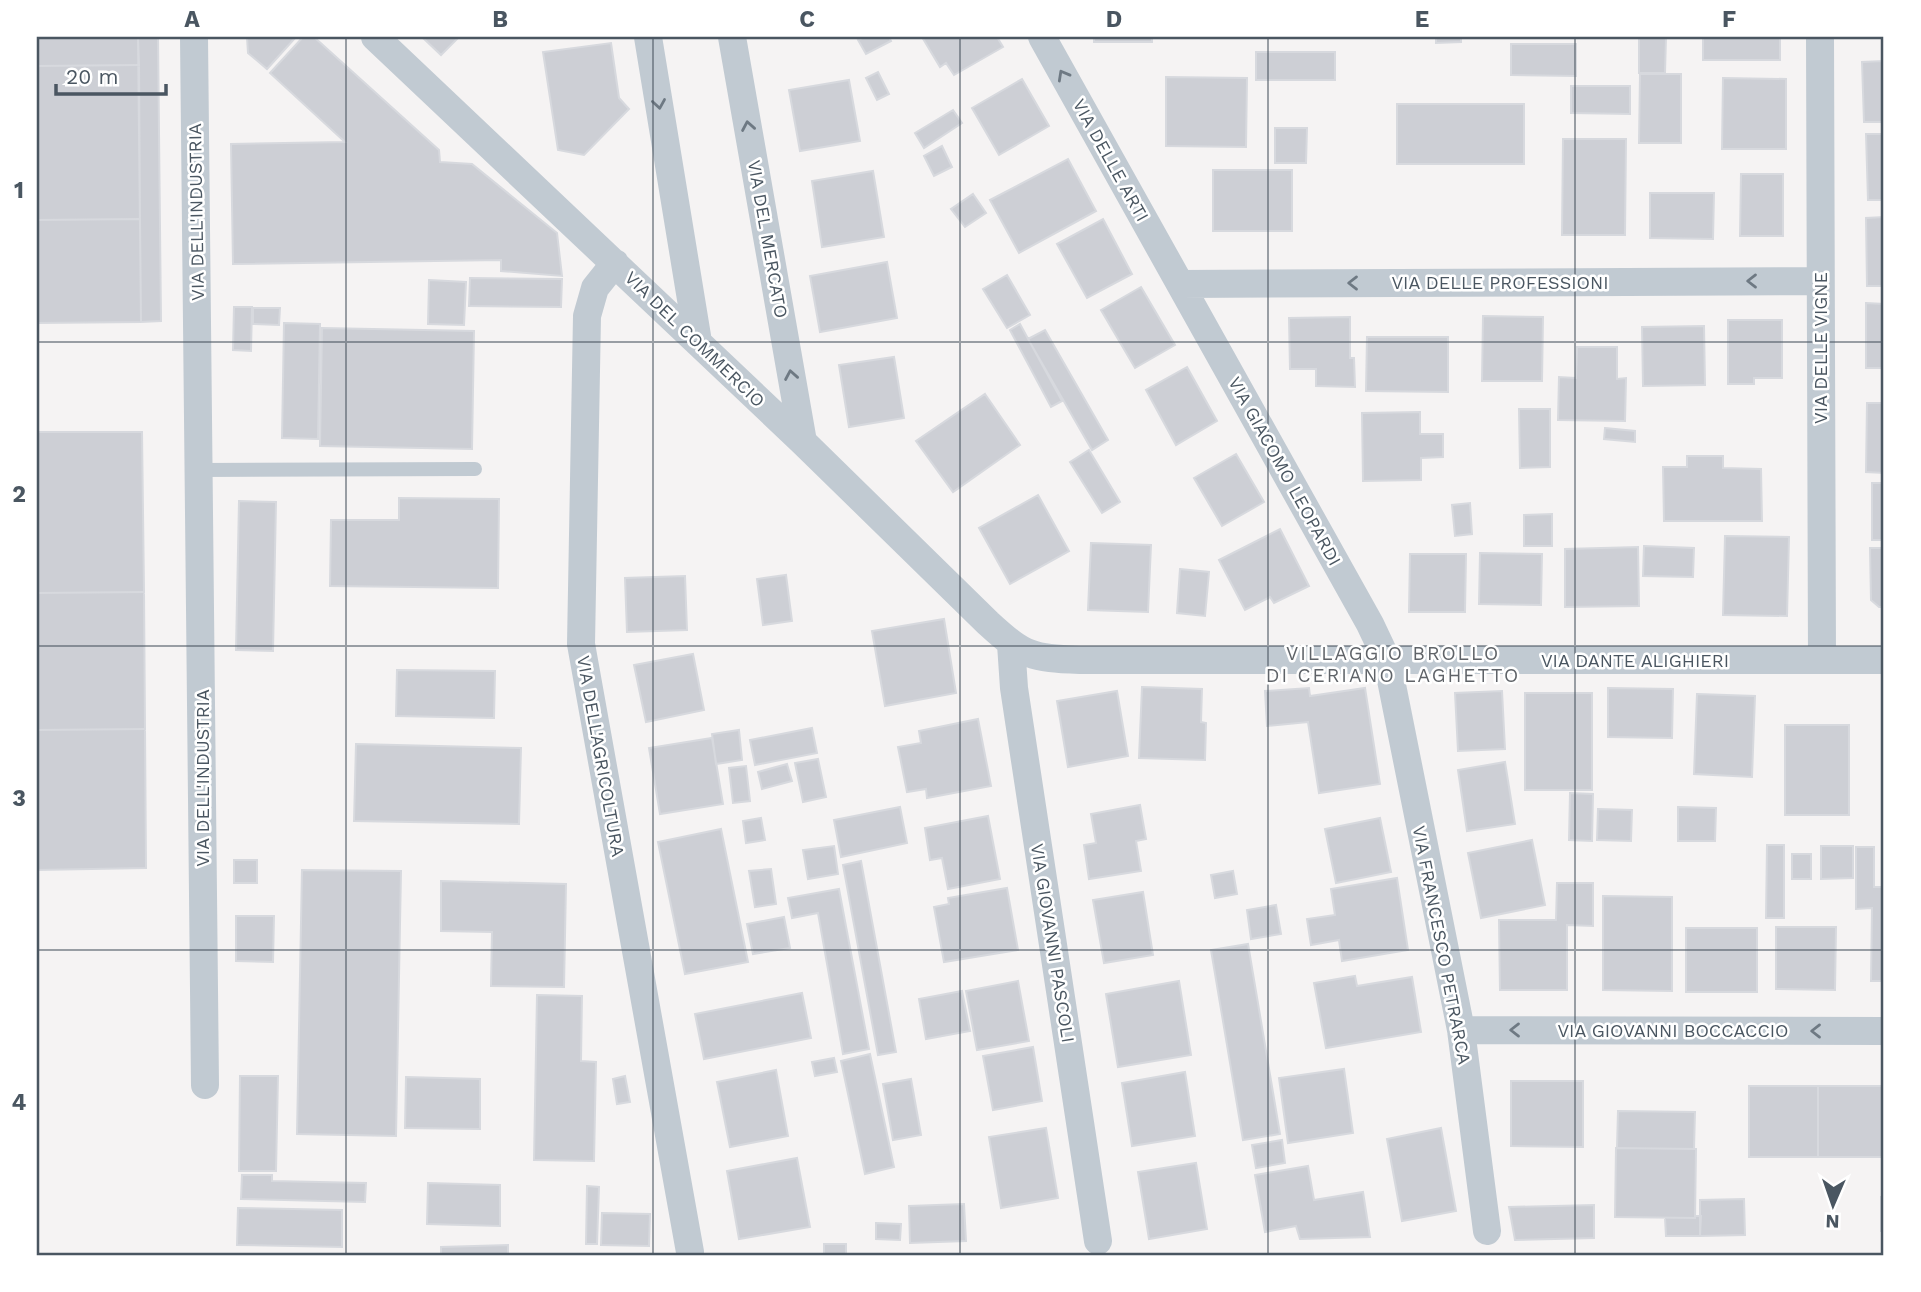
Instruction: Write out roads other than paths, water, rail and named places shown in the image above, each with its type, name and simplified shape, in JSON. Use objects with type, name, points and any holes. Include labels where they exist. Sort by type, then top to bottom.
[{"type":"street","name":"VIA DELL'INDUSTRIA","points":[[194,37],[205,1085]]},
{"type":"street","name":"VIA DEL COMMERCIO","points":[[374,37],[803,442],[1011,644]]},
{"type":"street","points":[[648,37],[698,342]]},
{"type":"street","name":"VIA DEL MERCATO","points":[[732,37],[803,442]]},
{"type":"street","name":"VIA DELLE ARTI","points":[[1042,37],[1180,284]]},
{"type":"street","name":"VIA DELLE VIGNE","points":[[1820,37],[1822,660]]},
{"type":"street","name":"VIA DELL'AGRICOLTURA","points":[[615,263],[595,288],[587,316],[581,644],[690,1252]]},
{"type":"street","name":"VIA DELLE PROFESSIONI","points":[[1180,284],[1820,281]]},
{"type":"street","name":"VIA GIACOMO LEOPARDI","points":[[1180,284],[1370,624],[1387,660]]},
{"type":"street","name":"VIA DANTE ALIGHIERI","points":[[1011,644],[1029,655],[1049,659],[1884,660]]},
{"type":"street","name":"VIA GIOVANNI PASCOLI","points":[[1011,644],[1014,688],[1098,1241]]},
{"type":"street","name":"VIA FRANCESCO PETRARCA","points":[[1387,660],[1461,1030],[1487,1231]]},
{"type":"street","name":"VIA GIOVANNI BOCCACCIO","points":[[1461,1030],[1884,1031]]},
{"type":"lane","points":[[200,470],[475,469]]},
{"type":"district","name":"VILLAGGIO BROLLO DI CERIANO LAGHETTO","points":[[1393,664]]}]
